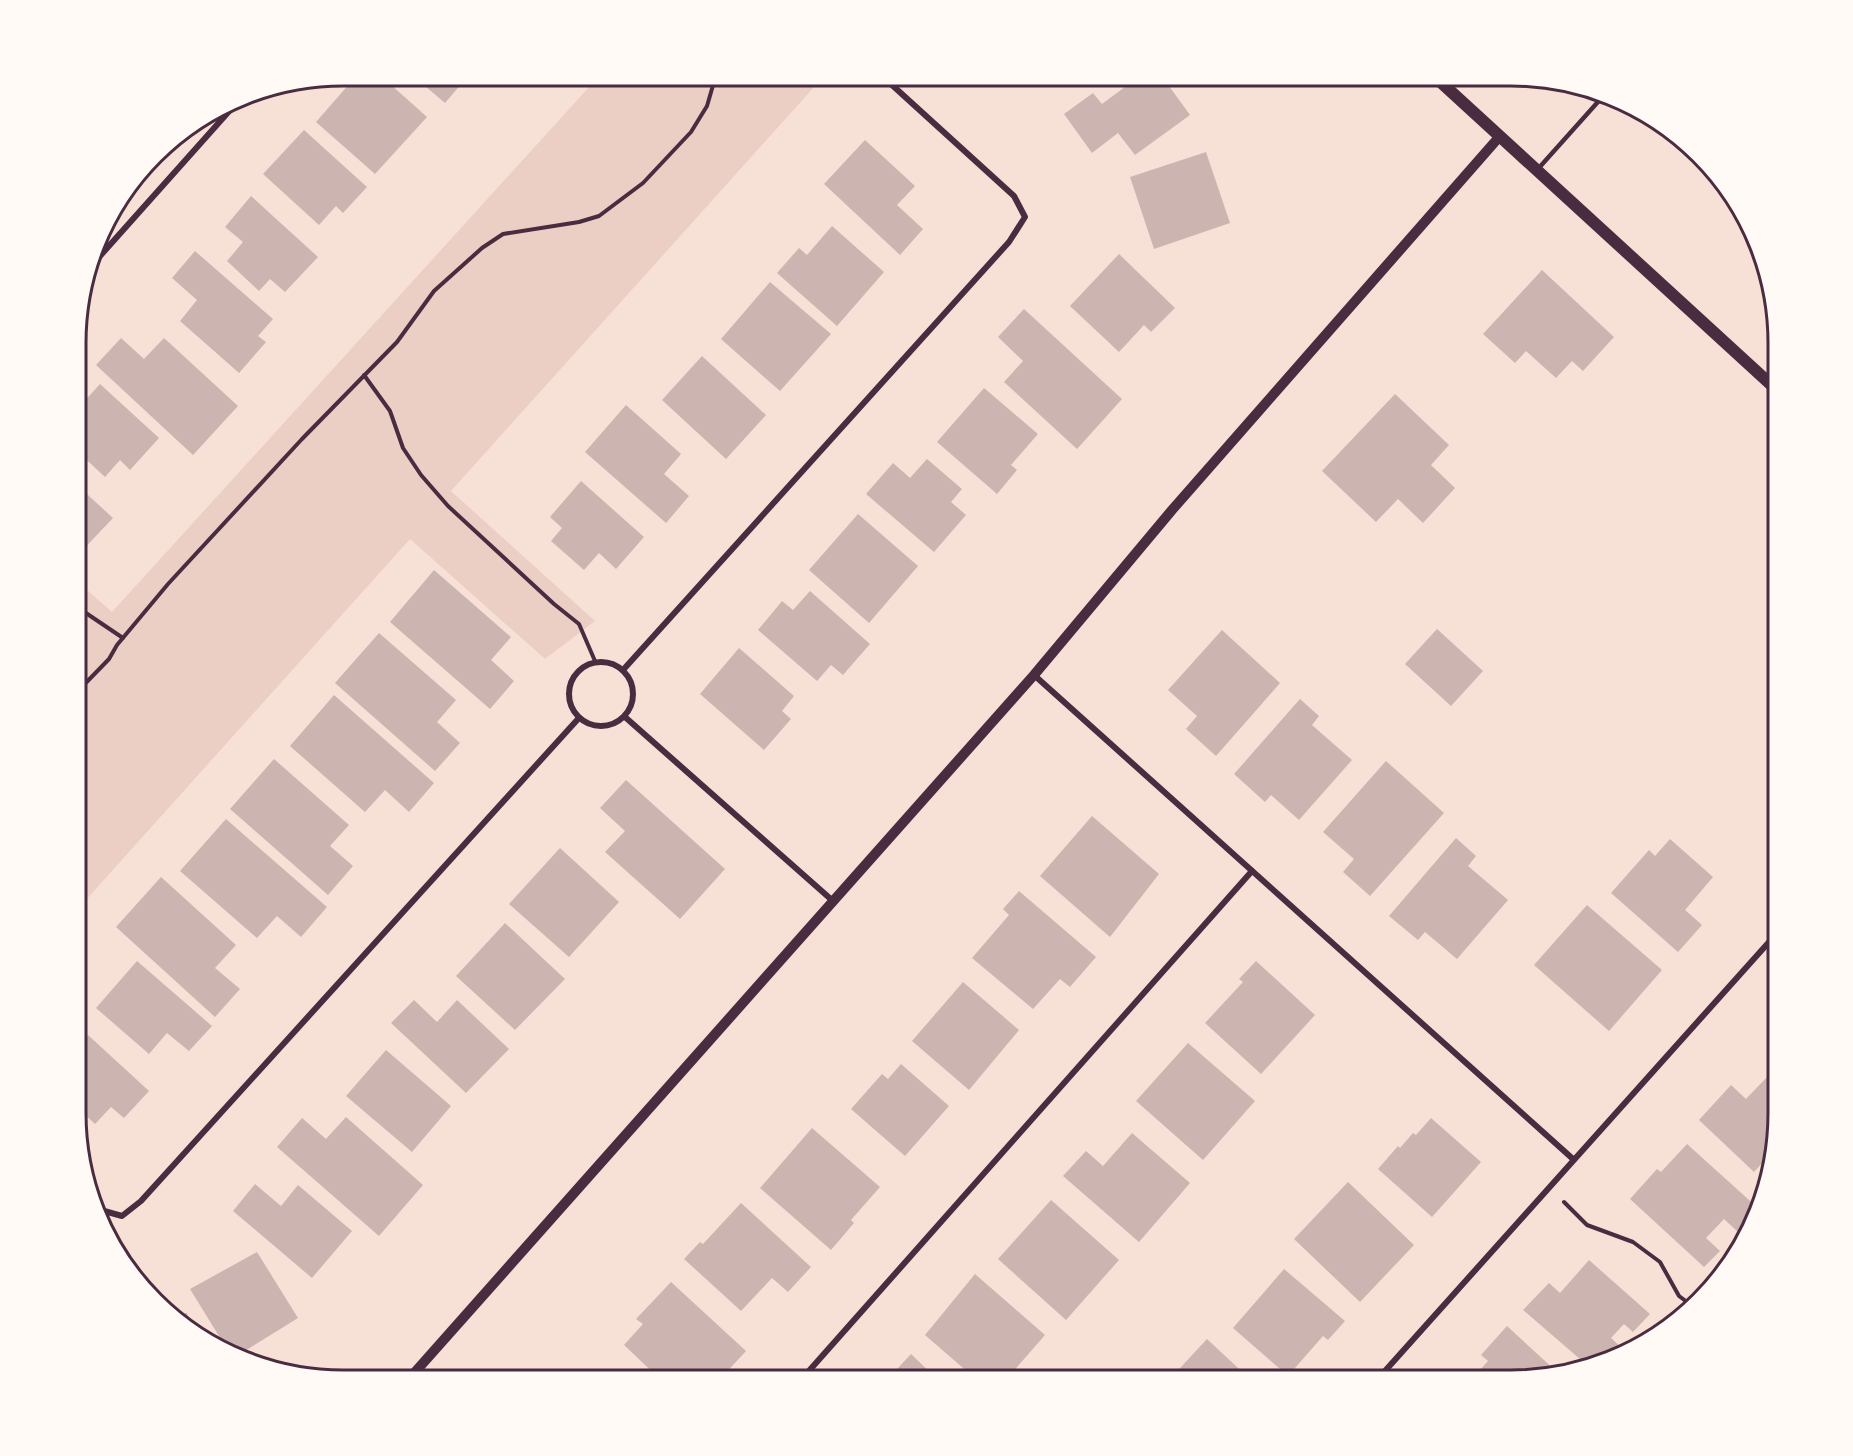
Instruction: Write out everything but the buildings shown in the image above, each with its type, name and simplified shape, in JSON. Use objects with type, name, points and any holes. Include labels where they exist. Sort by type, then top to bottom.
[{"type":"main road","points":[[1446,86],[1768,382]]},
{"type":"street","points":[[623,670],[1009,242],[1025,217],[1014,196],[893,86]]},
{"type":"street","points":[[101,255],[228,113]]},
{"type":"street","points":[[417,1370],[1034,675],[1172,510],[1500,136]]},
{"type":"street","points":[[596,661],[610,662],[623,670],[631,682],[634,696],[625,717],[606,727],[591,726],[578,718],[570,707],[568,692],[572,678],[582,667],[596,661]]},
{"type":"street","points":[[1034,675],[1573,1159]]},
{"type":"street","points":[[625,717],[833,902]]},
{"type":"street","points":[[105,1211],[122,1216],[141,1201],[578,718]]},
{"type":"street","points":[[810,1370],[1252,870]]},
{"type":"street","points":[[1386,1370],[1548,1186],[1768,943]]},
{"type":"lane","points":[[1537,170],[1599,101]]},
{"type":"path","points":[[86,682],[109,659],[123,638],[192,558],[397,342],[434,291],[482,248],[503,234],[579,222],[599,216],[643,183],[691,132],[707,106],[713,86]]},
{"type":"path","points":[[364,375],[390,411],[403,448],[421,474],[456,514],[579,624],[596,661]]},
{"type":"path","points":[[86,613],[123,638]]},
{"type":"path","points":[[1548,1186],[1587,1225],[1632,1242],[1660,1262],[1679,1296],[1686,1301]]},
{"type":"shaded area","points":[[590,86],[815,86],[451,491],[595,621],[545,659],[410,539],[86,900],[86,589],[112,612]]}]
